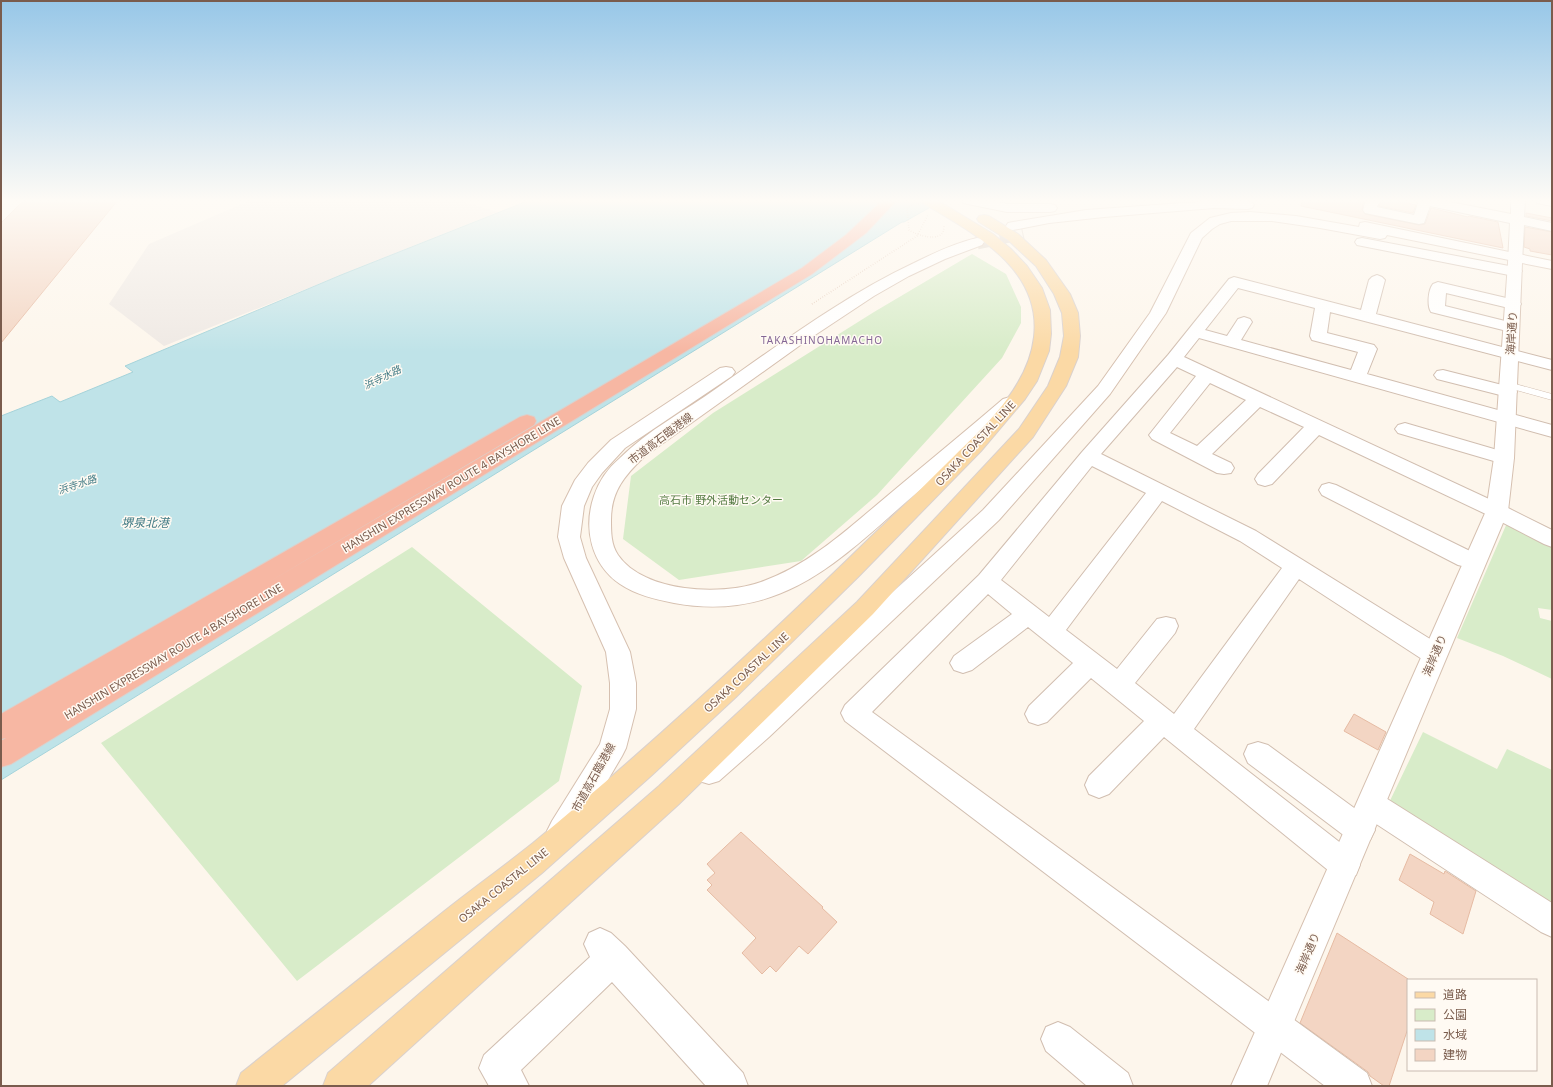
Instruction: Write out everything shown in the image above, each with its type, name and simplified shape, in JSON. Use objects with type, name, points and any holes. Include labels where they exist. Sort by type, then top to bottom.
[{"type":"highway","name":"HANSHIN EXPRESSWAY ROUTE 4 BAYSHORE LINE","points":[[1,728],[791,266],[813,251]]},
{"type":"highway","name":"HANSHIN EXPRESSWAY ROUTE 4 BAYSHORE LINE","points":[[1,755],[807,271],[836,251]]},
{"type":"main road","name":"OSAKA COASTAL LINE","points":[[254,1086],[554,844],[732,685],[812,610],[954,468],[1019,395],[1040,356],[1044,322],[1040,303],[1027,274],[1004,251]]},
{"type":"main road","points":[[341,1086],[669,795],[865,608],[1026,433],[1057,386],[1070,357],[1072,336],[1070,313],[1062,294],[1040,263],[1027,251]]},
{"type":"street","name":"市道高石臨港線","points":[[554,844],[612,748],[624,709],[623,683],[618,652],[575,558],[569,537],[573,506],[582,485],[595,468],[618,444],[873,276],[926,251]]},
{"type":"street","name":"市道高石臨港線","points":[[951,251],[884,284],[817,326],[637,452],[611,481],[602,501],[600,539],[607,557],[617,570],[632,582],[655,591],[688,597],[722,598],[747,595],[777,586],[837,550],[1019,395]]},
{"type":"street","points":[[516,932],[760,729],[991,515],[1104,390],[1158,312],[1189,251]]},
{"type":"street","points":[[1434,251],[1552,271]]},
{"type":"street","points":[[1460,251],[1515,264],[1552,265]]},
{"type":"street","name":"海岸通り","points":[[1249,1086],[1345,865],[1434,654],[1497,511],[1504,458],[1516,251]]},
{"type":"street","points":[[1367,317],[1377,280]]},
{"type":"street","points":[[1354,1086],[1276,1026],[854,713],[987,581],[1089,456],[1174,359],[1234,282],[1552,365]]},
{"type":"street","points":[[1323,306],[1318,336],[1368,349],[1358,376]]},
{"type":"street","points":[[1231,342],[1244,322]]},
{"type":"street","points":[[1195,332],[1552,431]]},
{"type":"street","points":[[1174,359],[1497,511],[1552,539]]},
{"type":"street","points":[[1207,374],[1159,435],[1224,468]]},
{"type":"street","points":[[1443,375],[1508,389]]},
{"type":"street","points":[[1199,455],[1258,399]]},
{"type":"street","points":[[1265,479],[1316,426]]},
{"type":"street","points":[[1405,429],[1504,458]]},
{"type":"street","points":[[1089,456],[1248,536],[1434,654]]},
{"type":"street","points":[[1051,632],[1159,490]]},
{"type":"street","points":[[1329,490],[1466,559]]},
{"type":"street","points":[[1099,785],[1170,725],[1295,567]]},
{"type":"street","points":[[987,581],[1345,865]]},
{"type":"street","points":[[963,663],[1028,614]]},
{"type":"street","points":[[1119,685],[1166,626]]},
{"type":"street","points":[[1038,714],[1090,662]]},
{"type":"street","points":[[1258,754],[1365,817],[1465,866],[1552,921]]},
{"type":"street","points":[[511,1086],[497,1068],[606,951],[730,1086]]},
{"type":"street","points":[[1058,1039],[1114,1086]]},
{"type":"lane","points":[[1508,389],[1552,397]]},
{"type":"path","points":[[812,304],[893,251]]},
{"type":"shaded area","points":[[145,251],[401,251],[164,346],[109,304]]},
{"type":"green space","name":"高石市 野外活動センター","points":[[972,254],[1006,274],[1021,307],[1021,323],[1002,358],[877,495],[801,561],[679,580],[623,539],[631,476],[713,413],[874,312]]},
{"type":"green space","points":[[1507,523],[1552,545],[1552,610],[1538,608],[1540,618],[1552,621],[1552,679],[1503,656],[1457,638]]},
{"type":"green space","points":[[412,547],[582,686],[559,781],[297,981],[101,743]]},
{"type":"green space","points":[[1423,732],[1497,769],[1507,749],[1552,770],[1552,918],[1386,809]]},
{"type":"water","name":"堺泉北港","points":[[402,251],[856,251],[1,780],[1,416],[52,396],[60,402],[133,372],[125,366]]},
{"type":"building","points":[[1,251],[76,251],[1,343]]},
{"type":"building","points":[[1530,251],[1552,251],[1552,255]]},
{"type":"building","points":[[1354,714],[1386,732],[1378,750],[1344,731]]},
{"type":"building","points":[[741,832],[823,907],[822,908],[837,922],[808,954],[799,946],[776,972],[770,966],[762,974],[742,953],[756,938],[707,890],[712,885],[707,880],[715,873],[707,864]]},
{"type":"building","points":[[1410,854],[1444,874],[1445,871],[1476,891],[1463,934],[1430,914],[1434,902],[1399,880]]},
{"type":"building","points":[[1337,933],[1408,979],[1407,1031],[1389,1086],[1384,1086],[1370,1076],[1368,1072],[1300,1023]]},
{"type":"district","name":"TAKASHINOHAMACHO","points":[[822,340]]},
{"type":"water label","name":"浜寺水路","points":[[382,377]]},
{"type":"water label","name":"浜寺水路","points":[[77,484]]}]
